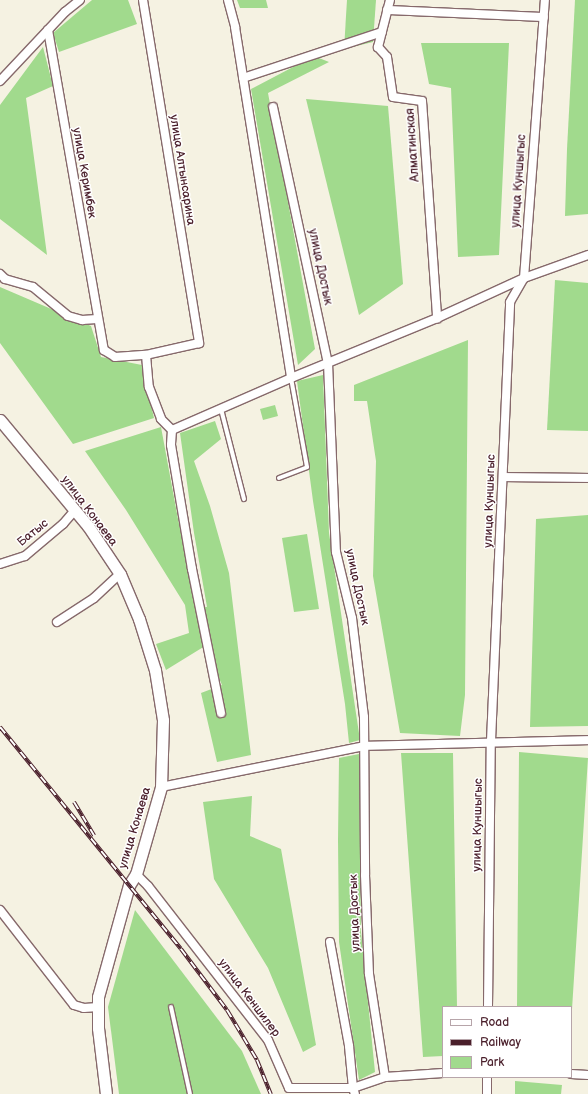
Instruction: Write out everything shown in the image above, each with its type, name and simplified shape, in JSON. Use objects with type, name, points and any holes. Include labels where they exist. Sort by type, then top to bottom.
[{"type":"main road","name":"улица Конаева","points":[[0,420],[88,526],[120,574],[139,619],[156,670],[163,720],[161,787],[151,827],[136,874],[128,885],[98,996],[98,1028],[106,1094]]},
{"type":"street","points":[[0,81],[65,12],[80,0]]},
{"type":"street","name":"улица Алтынсарина","points":[[143,0],[199,343]]},
{"type":"street","points":[[228,0],[235,27],[291,378]]},
{"type":"street","name":"Алматинская","points":[[390,0],[378,47],[386,57],[393,97],[422,101],[437,318]]},
{"type":"street","name":"улица Куншыгыс","points":[[488,1006],[492,741],[510,302],[524,278],[546,0]]},
{"type":"street","points":[[387,10],[544,17]]},
{"type":"street","name":"улица Керимбек","points":[[48,30],[97,319],[104,350],[115,357],[146,356],[199,343]]},
{"type":"street","points":[[243,78],[382,32]]},
{"type":"street","name":"улица Достык","points":[[273,107],[328,363],[336,552],[352,618],[364,717],[365,875],[369,974],[386,1077]]},
{"type":"street","points":[[172,430],[291,378],[437,318],[524,278],[588,255]]},
{"type":"street","points":[[0,274],[5,279],[33,287],[68,316],[82,320],[97,319]]},
{"type":"street","points":[[146,356],[149,387],[162,419],[172,430],[171,445],[192,569],[221,713]]},
{"type":"street","points":[[504,477],[588,478]]},
{"type":"street","name":"Батыс","points":[[0,564],[25,556],[64,524],[75,510]]},
{"type":"street","points":[[57,622],[94,598],[120,574]]},
{"type":"street","points":[[161,787],[364,746],[492,741],[588,740]]},
{"type":"street","name":"улица Кеншилер","points":[[136,874],[148,886],[268,1040],[288,1088],[354,1091]]},
{"type":"street","points":[[0,910],[74,1005],[84,1008],[98,1007]]},
{"type":"street","points":[[330,942],[349,1046],[354,1091],[386,1077],[442,1073]]},
{"type":"street","points":[[572,1074],[588,1075]]},
{"type":"street","points":[[487,1094],[488,1078]]},
{"type":"lane","points":[[279,478],[307,467],[291,378]]},
{"type":"lane","points":[[221,409],[244,499]]},
{"type":"lane","points":[[171,1007],[190,1094]]},
{"type":"green space","points":[[92,0],[128,0],[137,24],[59,52],[53,33]]},
{"type":"green space","points":[[237,0],[266,0],[268,8],[240,8]]},
{"type":"green space","points":[[347,0],[376,0],[373,42],[344,49]]},
{"type":"green space","points":[[575,0],[588,0],[588,214],[565,216],[567,149]]},
{"type":"green space","points":[[421,43],[509,43],[499,255],[458,257],[451,88],[429,84]]},
{"type":"green space","points":[[43,47],[53,86],[26,98],[47,255],[0,219],[0,105]]},
{"type":"green space","points":[[314,56],[329,62],[268,93],[315,349],[298,365],[251,89]]},
{"type":"green space","points":[[306,99],[388,106],[403,284],[359,315]]},
{"type":"green space","points":[[555,280],[588,283],[588,431],[547,430]]},
{"type":"green space","points":[[0,287],[91,326],[101,357],[142,365],[154,418],[73,444],[0,343]]},
{"type":"green space","points":[[468,340],[465,695],[460,736],[400,733],[373,576],[376,461],[367,401],[354,401],[354,385]]},
{"type":"green space","points":[[323,375],[329,533],[360,740],[349,743],[345,704],[313,501],[297,381]]},
{"type":"green space","points":[[275,405],[278,416],[263,420],[260,409]]},
{"type":"green space","points":[[215,421],[221,439],[194,461],[210,506],[229,573],[251,755],[217,762],[201,693],[222,685],[205,646],[166,670],[156,644],[189,633],[185,605],[126,510],[85,451],[161,427],[178,519],[197,606],[207,607],[194,533],[180,433]]},
{"type":"green space","points":[[588,515],[588,726],[530,727],[536,519]]},
{"type":"green space","points":[[307,534],[319,609],[294,612],[282,538]]},
{"type":"green space","points":[[519,752],[588,758],[572,1009],[572,1006],[517,1006]]},
{"type":"green space","points":[[401,753],[453,753],[457,1006],[442,1006],[442,1056],[423,1057]]},
{"type":"green space","points":[[359,754],[361,932],[375,1072],[359,1080],[339,942],[338,840],[339,758]]},
{"type":"green space","points":[[252,796],[250,836],[281,849],[316,1045],[303,1052],[268,968],[214,879],[203,802]]},
{"type":"green space","points":[[135,910],[242,1051],[261,1094],[119,1094],[108,1007]]},
{"type":"green space","points":[[515,1081],[562,1085],[561,1094],[515,1094]]},
{"type":"railway","points":[[0,727],[181,949],[227,1010],[257,1060],[271,1094]]},
{"type":"railway","points":[[74,802],[94,835]]}]
